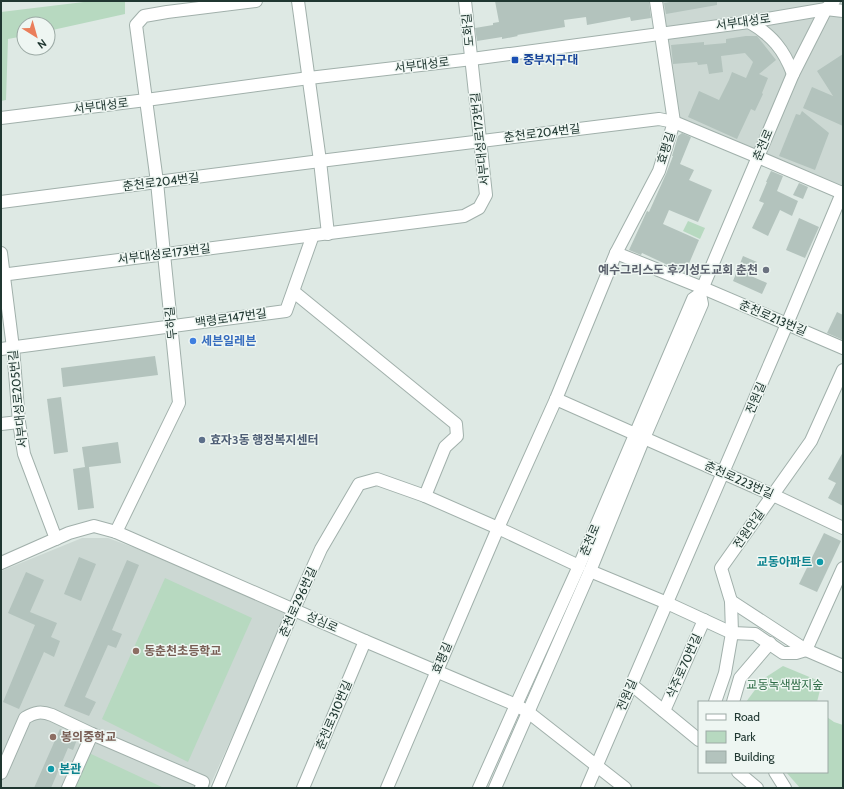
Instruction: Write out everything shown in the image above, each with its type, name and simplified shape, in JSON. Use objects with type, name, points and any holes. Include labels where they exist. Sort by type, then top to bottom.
[{"type":"street","name":"두하길","points":[[116,532],[179,403],[158,182],[136,25],[144,16],[256,1]]},
{"type":"street","points":[[298,1],[320,161],[328,234]]},
{"type":"street","name":"도화길","points":[[465,1],[472,59]]},
{"type":"street","name":"효평길","points":[[387,788],[498,528],[556,399],[616,253],[659,171],[674,122],[656,1]]},
{"type":"street","name":"서부대성로","points":[[1,118],[309,78],[472,59],[749,22],[827,4],[843,11]]},
{"type":"street","name":"춘천로","points":[[479,788],[579,566],[702,304],[702,291],[758,156],[793,74],[827,4]]},
{"type":"street","points":[[749,22],[768,35],[776,43],[786,58],[793,74]]},
{"type":"street","name":"서부대성로173번길","points":[[3,275],[464,216],[479,208],[486,195],[472,59]]},
{"type":"street","name":"춘천로204번길","points":[[1,202],[659,119],[674,122],[758,156],[842,193]]},
{"type":"street","name":"전원길","points":[[587,788],[724,472],[842,193]]},
{"type":"street","name":"백령로147번길","points":[[7,348],[286,311],[313,235]]},
{"type":"street","name":"서부대성로205번길","points":[[1,253],[7,348],[24,454],[56,539]]},
{"type":"street","points":[[616,253],[702,291]]},
{"type":"street","name":"춘천로213번길","points":[[702,291],[787,324],[843,348]]},
{"type":"street","points":[[294,292],[456,424],[457,436],[445,447],[425,496],[579,566]]},
{"type":"street","name":"전원안길","points":[[716,701],[725,673],[732,633],[731,601],[721,568],[811,441],[843,370]]},
{"type":"street","points":[[556,399],[639,436]]},
{"type":"street","points":[[1,424],[19,422]]},
{"type":"street","name":"춘천로","points":[[495,788],[590,571],[639,436]]},
{"type":"street","name":"춘천로223번길","points":[[639,436],[773,494],[843,528]]},
{"type":"street","name":"춘천로296번길","points":[[218,788],[321,549],[359,484],[377,479],[425,496]]},
{"type":"street","name":"성심로","points":[[1,563],[69,533],[94,526],[116,532],[365,641],[516,704],[625,788]]},
{"type":"street","points":[[590,571],[732,633],[755,634],[783,653],[796,653],[806,650],[843,568]]},
{"type":"street","points":[[731,601],[806,650],[843,666]]},
{"type":"street","name":"삭주로70번길","points":[[664,712],[704,620]]},
{"type":"street","name":"춘천로310번길","points":[[303,788],[365,641]]},
{"type":"street","points":[[733,701],[740,678],[770,643]]},
{"type":"street","name":"삭주로70번길","points":[[632,685],[698,738]]},
{"type":"street","points":[[1,773],[25,718],[40,712],[47,713],[203,782],[201,788]]},
{"type":"street","points":[[68,788],[92,734]]},
{"type":"street","points":[[739,773],[757,788]]},
{"type":"street","points":[[776,773],[785,788]]},
{"type":"shaded area","points":[[663,1],[843,1],[843,189],[678,121]]},
{"type":"shaded area","name":"동춘천초등학교","points":[[82,538],[108,538],[138,549],[288,612],[209,788],[1,788],[1,571]]},
{"type":"green space","points":[[92,1],[125,1],[125,14],[56,29],[56,16],[16,16],[16,38],[8,39],[6,100],[1,101],[1,12]]},
{"type":"green space","points":[[688,221],[705,228],[700,239],[683,231]]},
{"type":"green space","points":[[165,578],[252,618],[188,762],[102,719]]},
{"type":"green space","name":"교동녹색쌈지숲","points":[[783,666],[819,681],[821,686],[817,701],[747,701],[763,679]]},
{"type":"green space","name":"교동녹색쌈지숲","points":[[828,718],[834,722],[843,725],[843,788],[800,788],[787,773],[828,773]]},
{"type":"green space","points":[[89,753],[164,788],[72,788]]},
{"type":"building","points":[[495,1],[649,1],[651,18],[631,21],[630,17],[587,25],[586,17],[564,20],[565,27],[502,39],[502,37],[477,41],[475,28],[493,25],[493,23],[499,22]]},
{"type":"building","points":[[677,1],[717,1],[717,5],[666,14],[664,3]]},
{"type":"building","points":[[757,36],[776,60],[759,74],[768,78],[762,93],[763,94],[755,111],[751,109],[737,139],[688,117],[699,91],[719,100],[732,72],[746,78],[753,62],[745,53],[721,56],[723,72],[709,74],[707,64],[698,65],[697,62],[673,64],[671,45],[704,42],[704,45],[726,43],[726,39]]},
{"type":"building","points":[[843,54],[843,126],[803,108],[812,87],[833,96],[817,71]]},
{"type":"building","points":[[802,111],[829,133],[815,170],[779,156],[796,114],[800,115]]},
{"type":"building","points":[[682,133],[691,137],[680,164],[694,170],[689,180],[712,190],[698,222],[669,210],[663,224],[699,240],[685,273],[642,253],[641,255],[629,250],[647,211],[649,212],[673,156],[678,136]]},
{"type":"building","points":[[771,171],[783,176],[777,191],[798,201],[792,216],[780,210],[768,236],[752,228],[764,203],[759,201]]},
{"type":"building","points":[[799,183],[808,187],[803,199],[793,195]]},
{"type":"building","points":[[799,218],[819,227],[805,258],[786,250]]},
{"type":"building","points":[[743,256],[757,262],[751,276],[767,283],[762,294],[733,281]]},
{"type":"building","points":[[837,312],[843,315],[843,340],[827,333]]},
{"type":"building","points":[[155,356],[158,375],[63,387],[61,368]]},
{"type":"building","points":[[61,397],[68,452],[54,454],[47,399]]},
{"type":"building","points":[[118,442],[121,463],[89,467],[94,508],[78,510],[73,469],[85,467],[82,447]]},
{"type":"building","points":[[843,452],[843,506],[828,498],[836,483],[828,479]]},
{"type":"building","name":"교동아파트","points":[[824,533],[841,541],[817,592],[799,584]]},
{"type":"building","points":[[79,557],[96,564],[81,601],[64,594]]},
{"type":"building","name":"동춘천초등학교","points":[[127,560],[139,565],[112,630],[122,634],[116,648],[108,645],[85,697],[96,702],[89,716],[64,706]]},
{"type":"building","points":[[26,572],[44,580],[30,612],[57,623],[51,637],[60,641],[54,657],[44,652],[19,709],[3,702],[35,625],[8,613]]},
{"type":"building","name":"본관","points":[[60,729],[78,737],[73,750],[68,748],[51,788],[34,788]]},
{"type":"place","name":"중부지구대","points":[[515,60]]},
{"type":"place","name":"예수그리스도 후기성도교회 춘천","points":[[766,270]]},
{"type":"place","name":"세븐일레븐","points":[[193,341]]},
{"type":"place","name":"효자3동 행정복지센터","points":[[202,440]]},
{"type":"place","name":"교동아파트","points":[[820,562]]},
{"type":"place","name":"동춘천초등학교","points":[[136,651]]},
{"type":"place","name":"봉의중학교","points":[[53,737]]},
{"type":"place","name":"본관","points":[[51,769]]}]
